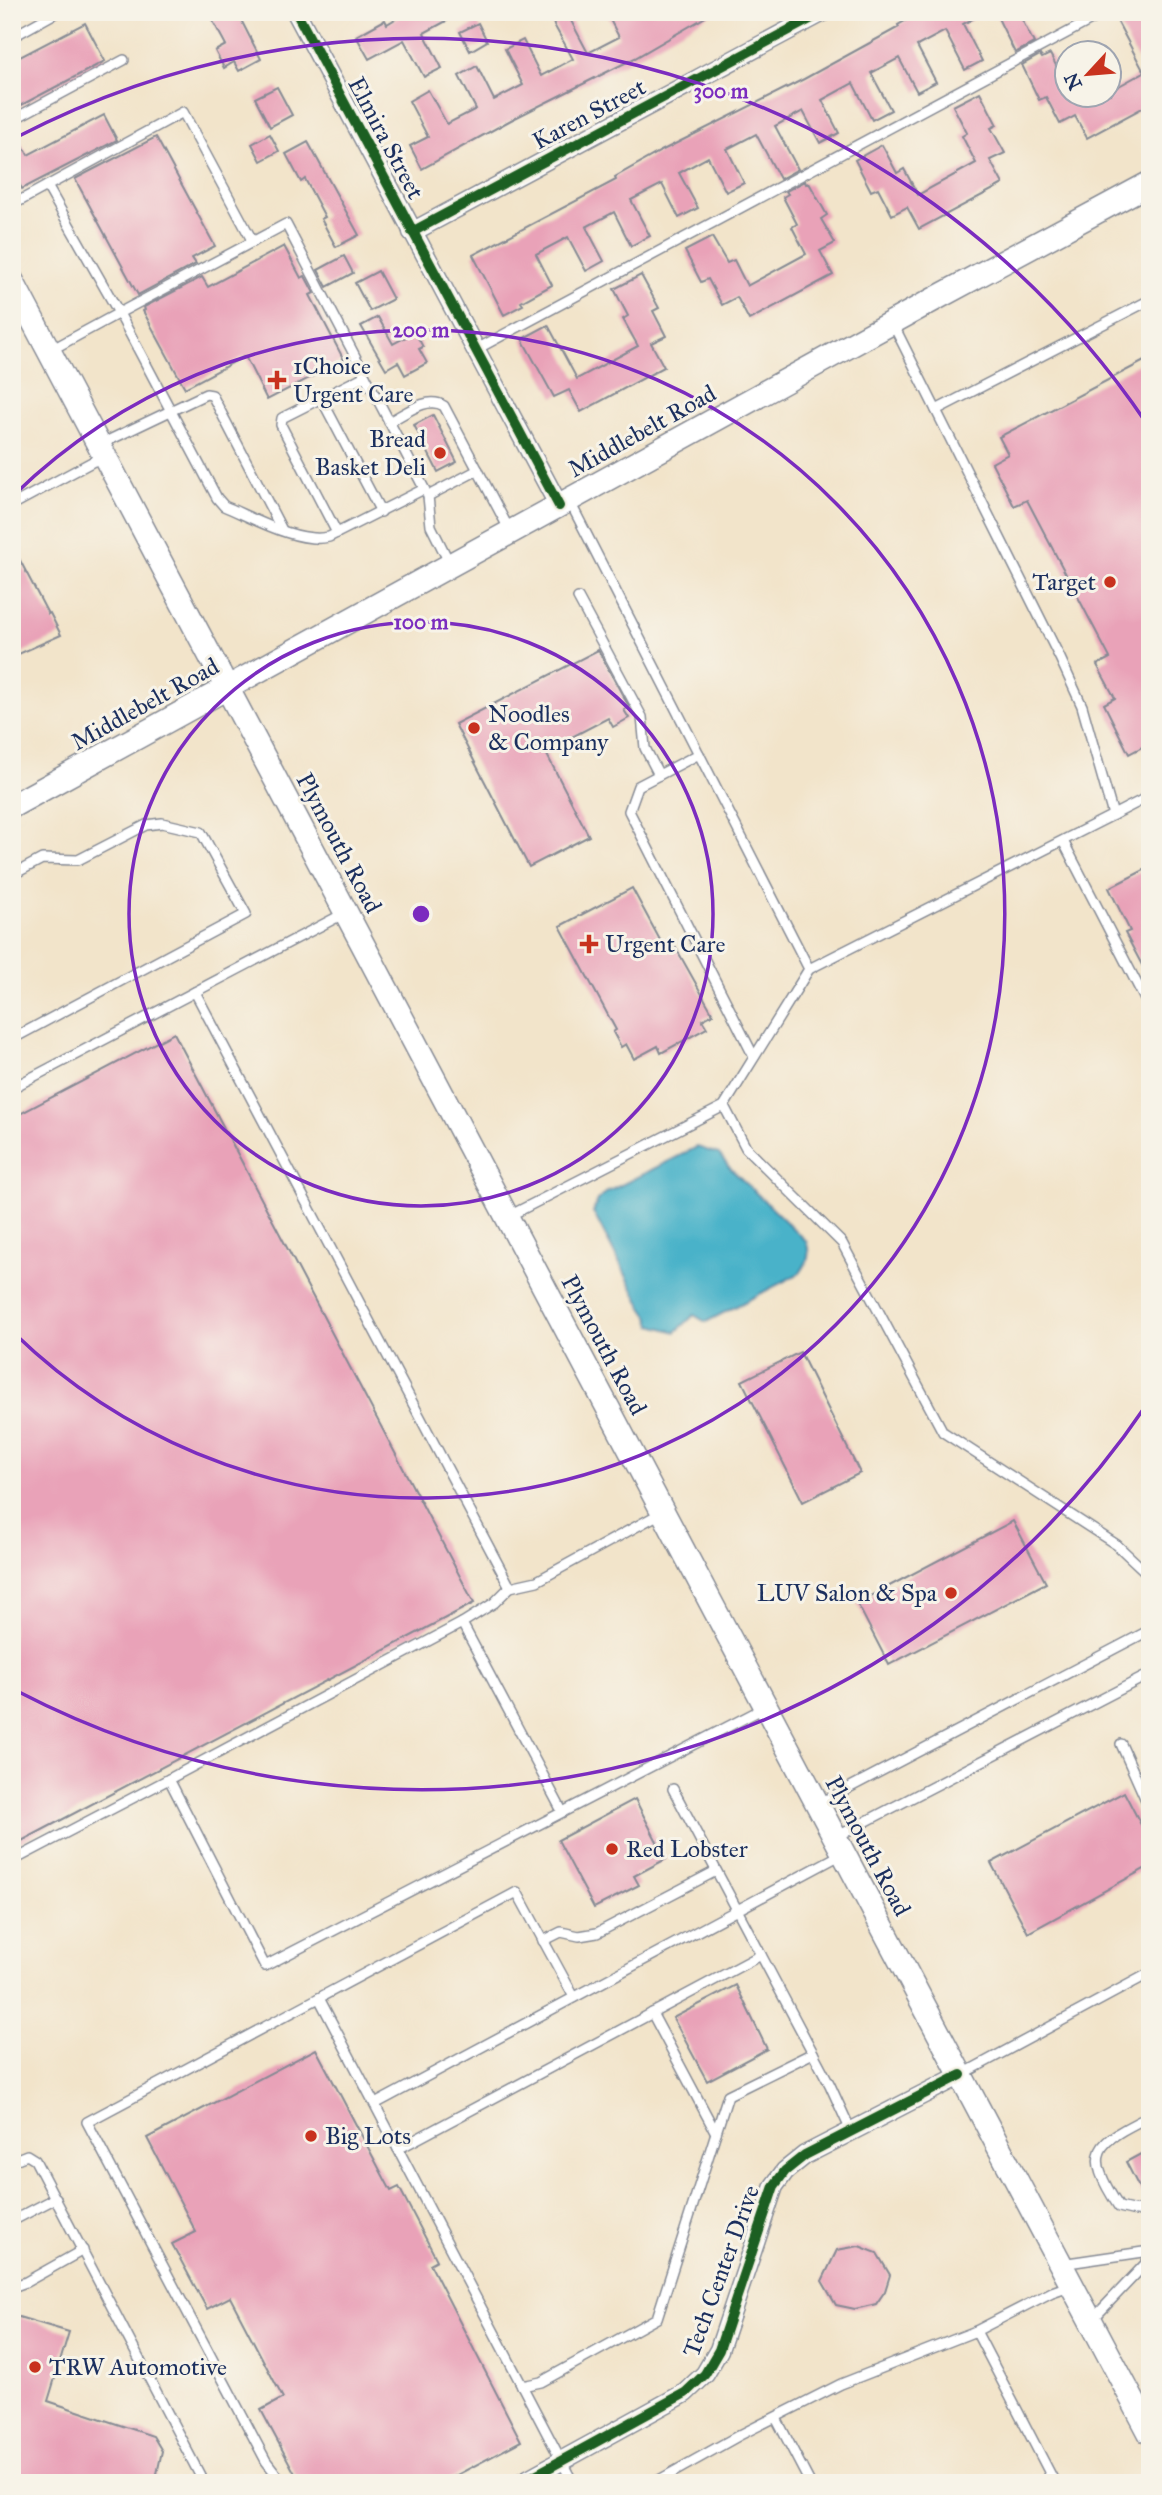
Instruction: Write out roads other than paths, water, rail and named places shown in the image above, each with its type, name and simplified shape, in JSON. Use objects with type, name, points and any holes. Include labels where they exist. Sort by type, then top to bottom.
[{"type":"main road","name":"Middlebelt Road","points":[[12,806],[1150,183]]},
{"type":"main road","name":"Plymouth Road","points":[[15,294],[102,450],[226,690],[347,912],[1150,2433]]},
{"type":"street","name":"Elmira Street","points":[[296,12],[475,349],[564,503]]},
{"type":"street","name":"Karen Street","points":[[412,232],[823,12]]},
{"type":"street","name":"Tech Center Drive","points":[[520,2483],[685,2393],[705,2374],[719,2350],[774,2186],[794,2162],[961,2075]]},
{"type":"lane","points":[[12,37],[57,12]]},
{"type":"lane","points":[[475,349],[1106,12]]},
{"type":"lane","points":[[12,120],[124,60]]},
{"type":"lane","points":[[12,205],[183,112],[253,242]]},
{"type":"lane","points":[[47,186],[172,410],[216,498],[224,506],[282,530],[315,538],[337,533],[478,470]]},
{"type":"lane","points":[[49,351],[286,224],[426,493],[431,526],[451,566]]},
{"type":"lane","points":[[936,410],[1150,300]]},
{"type":"lane","points":[[892,322],[1082,706],[1113,815]]},
{"type":"lane","points":[[337,533],[281,425],[282,418],[365,376]]},
{"type":"lane","points":[[12,505],[102,450],[206,394],[212,395],[282,530]]},
{"type":"lane","points":[[321,398],[381,513]]},
{"type":"lane","points":[[389,422],[428,402],[438,402],[444,406],[510,533]]},
{"type":"lane","points":[[564,503],[699,754],[809,969]]},
{"type":"lane","points":[[578,598],[642,717],[645,748],[659,775]]},
{"type":"lane","points":[[699,754],[638,786],[629,811],[754,1056]]},
{"type":"lane","points":[[507,1217],[723,1106],[809,969],[1150,796]]},
{"type":"lane","points":[[12,874],[42,859],[78,860],[146,825],[162,823],[201,832],[246,914],[12,1039]]},
{"type":"lane","points":[[1063,841],[1150,1009]]},
{"type":"lane","points":[[12,1088],[347,912]]},
{"type":"lane","points":[[195,992],[509,1587]]},
{"type":"lane","points":[[723,1106],[746,1148],[842,1243],[943,1432],[1116,1545],[1150,1576]]},
{"type":"lane","points":[[12,1861],[462,1623],[494,1603],[509,1587],[537,1581],[663,1512]]},
{"type":"lane","points":[[462,1623],[562,1811]]},
{"type":"lane","points":[[817,1805],[1150,1630]]},
{"type":"lane","points":[[375,2104],[737,1910],[839,1846],[1150,1674]]},
{"type":"lane","points":[[169,1779],[265,1966],[766,1707]]},
{"type":"lane","points":[[1121,1744],[1146,1800],[1150,1803]]},
{"type":"lane","points":[[673,1789],[813,2053],[851,2131]]},
{"type":"lane","points":[[543,1941],[561,1932],[579,1936],[597,1933],[716,1871]]},
{"type":"lane","points":[[284,2483],[265,2461],[88,2122],[517,1892],[573,1997]]},
{"type":"lane","points":[[398,2149],[761,1955]]},
{"type":"lane","points":[[961,2075],[1150,1973]]},
{"type":"lane","points":[[319,1998],[573,2483]]},
{"type":"lane","points":[[652,2013],[716,2133]]},
{"type":"lane","points":[[522,2386],[541,2382],[657,2318],[728,2095],[813,2053]]},
{"type":"lane","points":[[1150,2116],[1112,2135],[1101,2147],[1098,2157],[1102,2178],[1119,2207],[1136,2211],[1150,2205]]},
{"type":"lane","points":[[12,2161],[27,2155],[35,2160],[204,2483]]},
{"type":"lane","points":[[12,2221],[56,2198]]},
{"type":"lane","points":[[12,2287],[83,2250]]},
{"type":"lane","points":[[1061,2264],[1150,2251]]},
{"type":"lane","points":[[1091,2321],[1150,2259]]},
{"type":"lane","points":[[654,2483],[841,2384],[976,2331],[1052,2292],[1072,2285]]},
{"type":"lane","points":[[976,2331],[1055,2483]]},
{"type":"lane","points":[[776,2418],[810,2483]]},
{"type":"water","points":[[697,1147],[719,1154],[729,1167],[806,1241],[808,1254],[800,1273],[706,1322],[694,1315],[676,1332],[652,1325],[593,1212],[598,1200],[607,1192]]},
{"type":"place","name":"1Choice Urgent Care","points":[[277,380]]},
{"type":"place","name":"Bread Basket Deli","points":[[440,453]]},
{"type":"place","name":"Target","points":[[1110,582]]},
{"type":"place","name":"Noodles & Company","points":[[474,728]]},
{"type":"place","name":"Urgent Care","points":[[589,944]]},
{"type":"place","name":"LUV Salon & Spa","points":[[951,1593]]},
{"type":"place","name":"Red Lobster","points":[[612,1849]]},
{"type":"place","name":"Big Lots","points":[[311,2136]]},
{"type":"place","name":"TRW Automotive","points":[[35,2367]]}]
